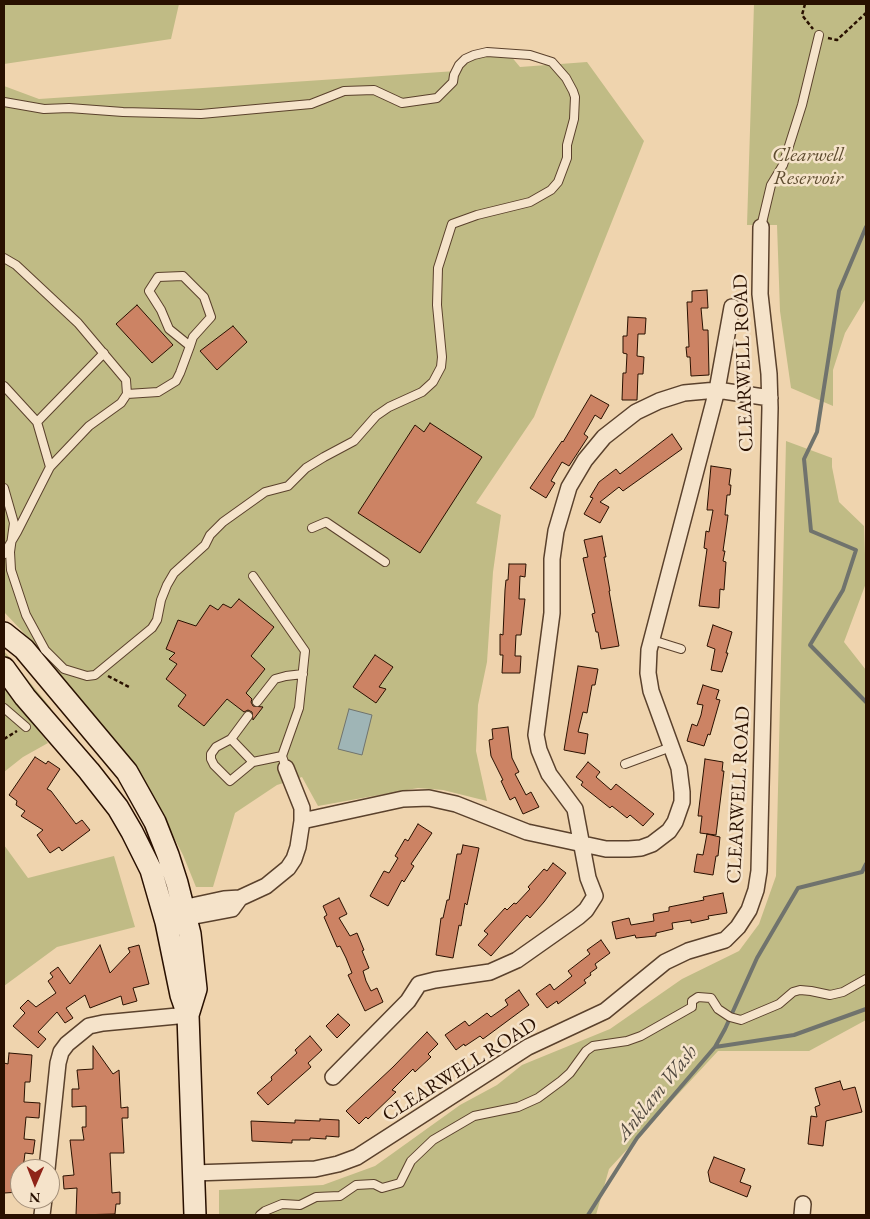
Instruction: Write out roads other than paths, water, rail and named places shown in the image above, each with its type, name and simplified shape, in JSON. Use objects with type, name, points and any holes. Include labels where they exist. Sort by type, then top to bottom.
[{"type":"street","name":"CLEARWELL ROAD","points":[[193,1173],[315,1169],[357,1157],[528,1047],[605,1011],[665,962],[688,951],[725,940],[738,927],[748,910],[756,890],[759,871],[770,398],[760,294],[761,227]]},
{"type":"street","points":[[302,821],[403,799],[429,798],[456,804],[527,832],[606,849],[629,849],[652,844],[669,831],[675,822],[682,802],[679,768],[651,691],[648,673],[649,650],[717,390],[732,307]]},
{"type":"street","points":[[333,1077],[408,1000],[419,984],[490,972],[516,960],[586,910],[595,896],[588,878],[575,808],[549,774],[539,750],[536,735],[552,613],[552,559],[556,531],[569,488],[585,460],[604,437],[636,412],[684,393],[717,390],[770,398]]},
{"type":"street","points":[[4,633],[24,649],[127,772],[155,822],[171,864],[174,915]]},
{"type":"street","points":[[4,668],[118,808],[174,915],[190,934],[196,988],[188,1015],[194,1215]]},
{"type":"street","points":[[174,915],[232,909],[240,898],[266,886],[288,868],[298,848],[302,808],[284,762]]},
{"type":"street","points":[[48,1159],[58,1064],[61,1052],[66,1044],[88,1026],[188,1015]]},
{"type":"lane","points":[[761,227],[771,185],[783,165],[802,105],[819,36]]},
{"type":"lane","points":[[4,102],[44,109],[69,108],[123,112],[201,114],[311,104],[344,90],[374,90],[402,103],[436,98],[453,82],[456,70],[465,59],[487,52],[530,55],[552,62],[566,78],[575,97],[574,119],[567,158],[558,182],[551,190],[530,202],[477,215],[452,224],[438,268],[437,305],[442,357],[440,367],[433,382],[422,392],[389,407],[376,416],[354,441],[306,468],[288,486],[265,492],[223,522],[210,535],[205,545],[174,573],[167,585],[161,600],[157,620],[152,628],[95,674],[87,676],[64,669],[50,657],[37,639],[26,615],[11,570],[11,543],[14,523],[4,488]]},
{"type":"lane","points":[[4,258],[16,265],[65,310],[104,353],[126,380],[127,394],[121,403],[89,426],[50,467],[4,554]]},
{"type":"lane","points":[[127,394],[158,392],[176,381],[190,346],[193,337],[211,317],[204,297],[183,276],[158,277],[149,291],[161,310],[169,328],[190,346]]},
{"type":"lane","points":[[37,422],[104,353]]},
{"type":"lane","points":[[4,386],[37,422],[50,467]]},
{"type":"lane","points":[[312,528],[326,522],[385,562]]},
{"type":"lane","points":[[248,716],[231,739],[216,747],[211,754],[214,765],[230,782],[254,762],[284,762],[299,708],[303,674],[305,651],[252,576]]},
{"type":"lane","points":[[652,640],[681,650]]},
{"type":"lane","points":[[257,702],[275,679],[303,674]]},
{"type":"lane","points":[[4,708],[26,727]]},
{"type":"lane","points":[[231,739],[254,762]]},
{"type":"lane","points":[[625,764],[671,747]]},
{"type":"lane","points":[[260,1215],[265,1210],[282,1204],[300,1205],[316,1197],[340,1196],[356,1185],[374,1184],[382,1188],[400,1183],[411,1162],[433,1140],[474,1116],[518,1107],[538,1098],[570,1073],[586,1051],[599,1045],[627,1041],[641,1036],[692,1007],[692,1001],[698,997],[711,998],[718,1009],[736,1020],[741,1020],[779,1004],[793,992],[811,990],[830,995],[842,992],[866,979]]},
{"type":"waterway","points":[[866,227],[839,291],[817,432],[804,459],[811,531],[856,550],[843,590],[810,645],[866,702]]},
{"type":"waterway","points":[[715,1047],[757,958],[798,888],[862,872],[866,864]]},
{"type":"waterway","name":"Anklam Wash","points":[[588,1215],[637,1138],[715,1047],[794,1035],[866,1009]]},
{"type":"park label","name":"Clearwell Reservoir","points":[[808,168]]}]
